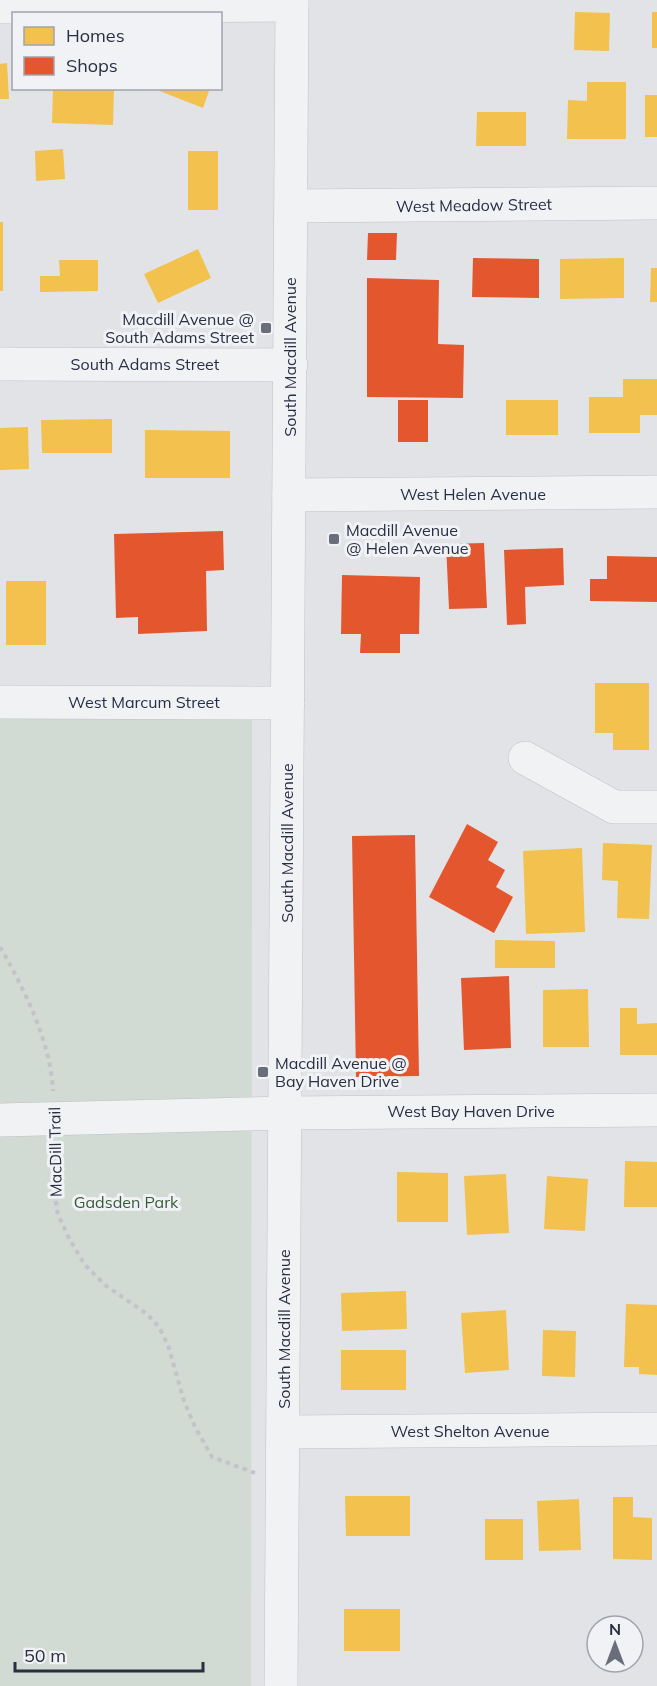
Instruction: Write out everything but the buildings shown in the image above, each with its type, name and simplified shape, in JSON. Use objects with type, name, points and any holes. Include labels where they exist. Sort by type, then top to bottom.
[{"type":"street","points":[[0,7],[292,2]]},
{"type":"street","name":"South Macdill Avenue","points":[[281,1686],[292,2]]},
{"type":"street","name":"West Meadow Street","points":[[291,206],[657,203]]},
{"type":"street","name":"South Adams Street","points":[[0,364],[291,365]]},
{"type":"street","name":"West Helen Avenue","points":[[289,495],[657,492]]},
{"type":"street","name":"West Marcum Street","points":[[0,702],[288,703]]},
{"type":"street","points":[[525,758],[615,807],[657,807]]},
{"type":"street","name":"West Bay Haven Drive","points":[[0,1120],[285,1113],[657,1110]]},
{"type":"street","name":"West Shelton Avenue","points":[[283,1432],[657,1429]]},
{"type":"path","name":"MacDill Trail","points":[[0,947],[29,1006],[53,1077],[54,1191],[58,1215],[85,1265],[105,1284],[147,1314],[159,1327],[168,1345],[184,1401],[212,1457],[262,1476],[283,1477]]},
{"type":"green space","name":"Gadsden Park","points":[[252,717],[251,1686],[0,1686],[0,719]]},
{"type":"place","name":"Macdill Avenue @ South Adams Street","points":[[266,328]]},
{"type":"place","name":"Macdill Avenue @ Helen Avenue","points":[[334,539]]},
{"type":"place","name":"Macdill Avenue @ Bay Haven Drive","points":[[263,1072]]}]
